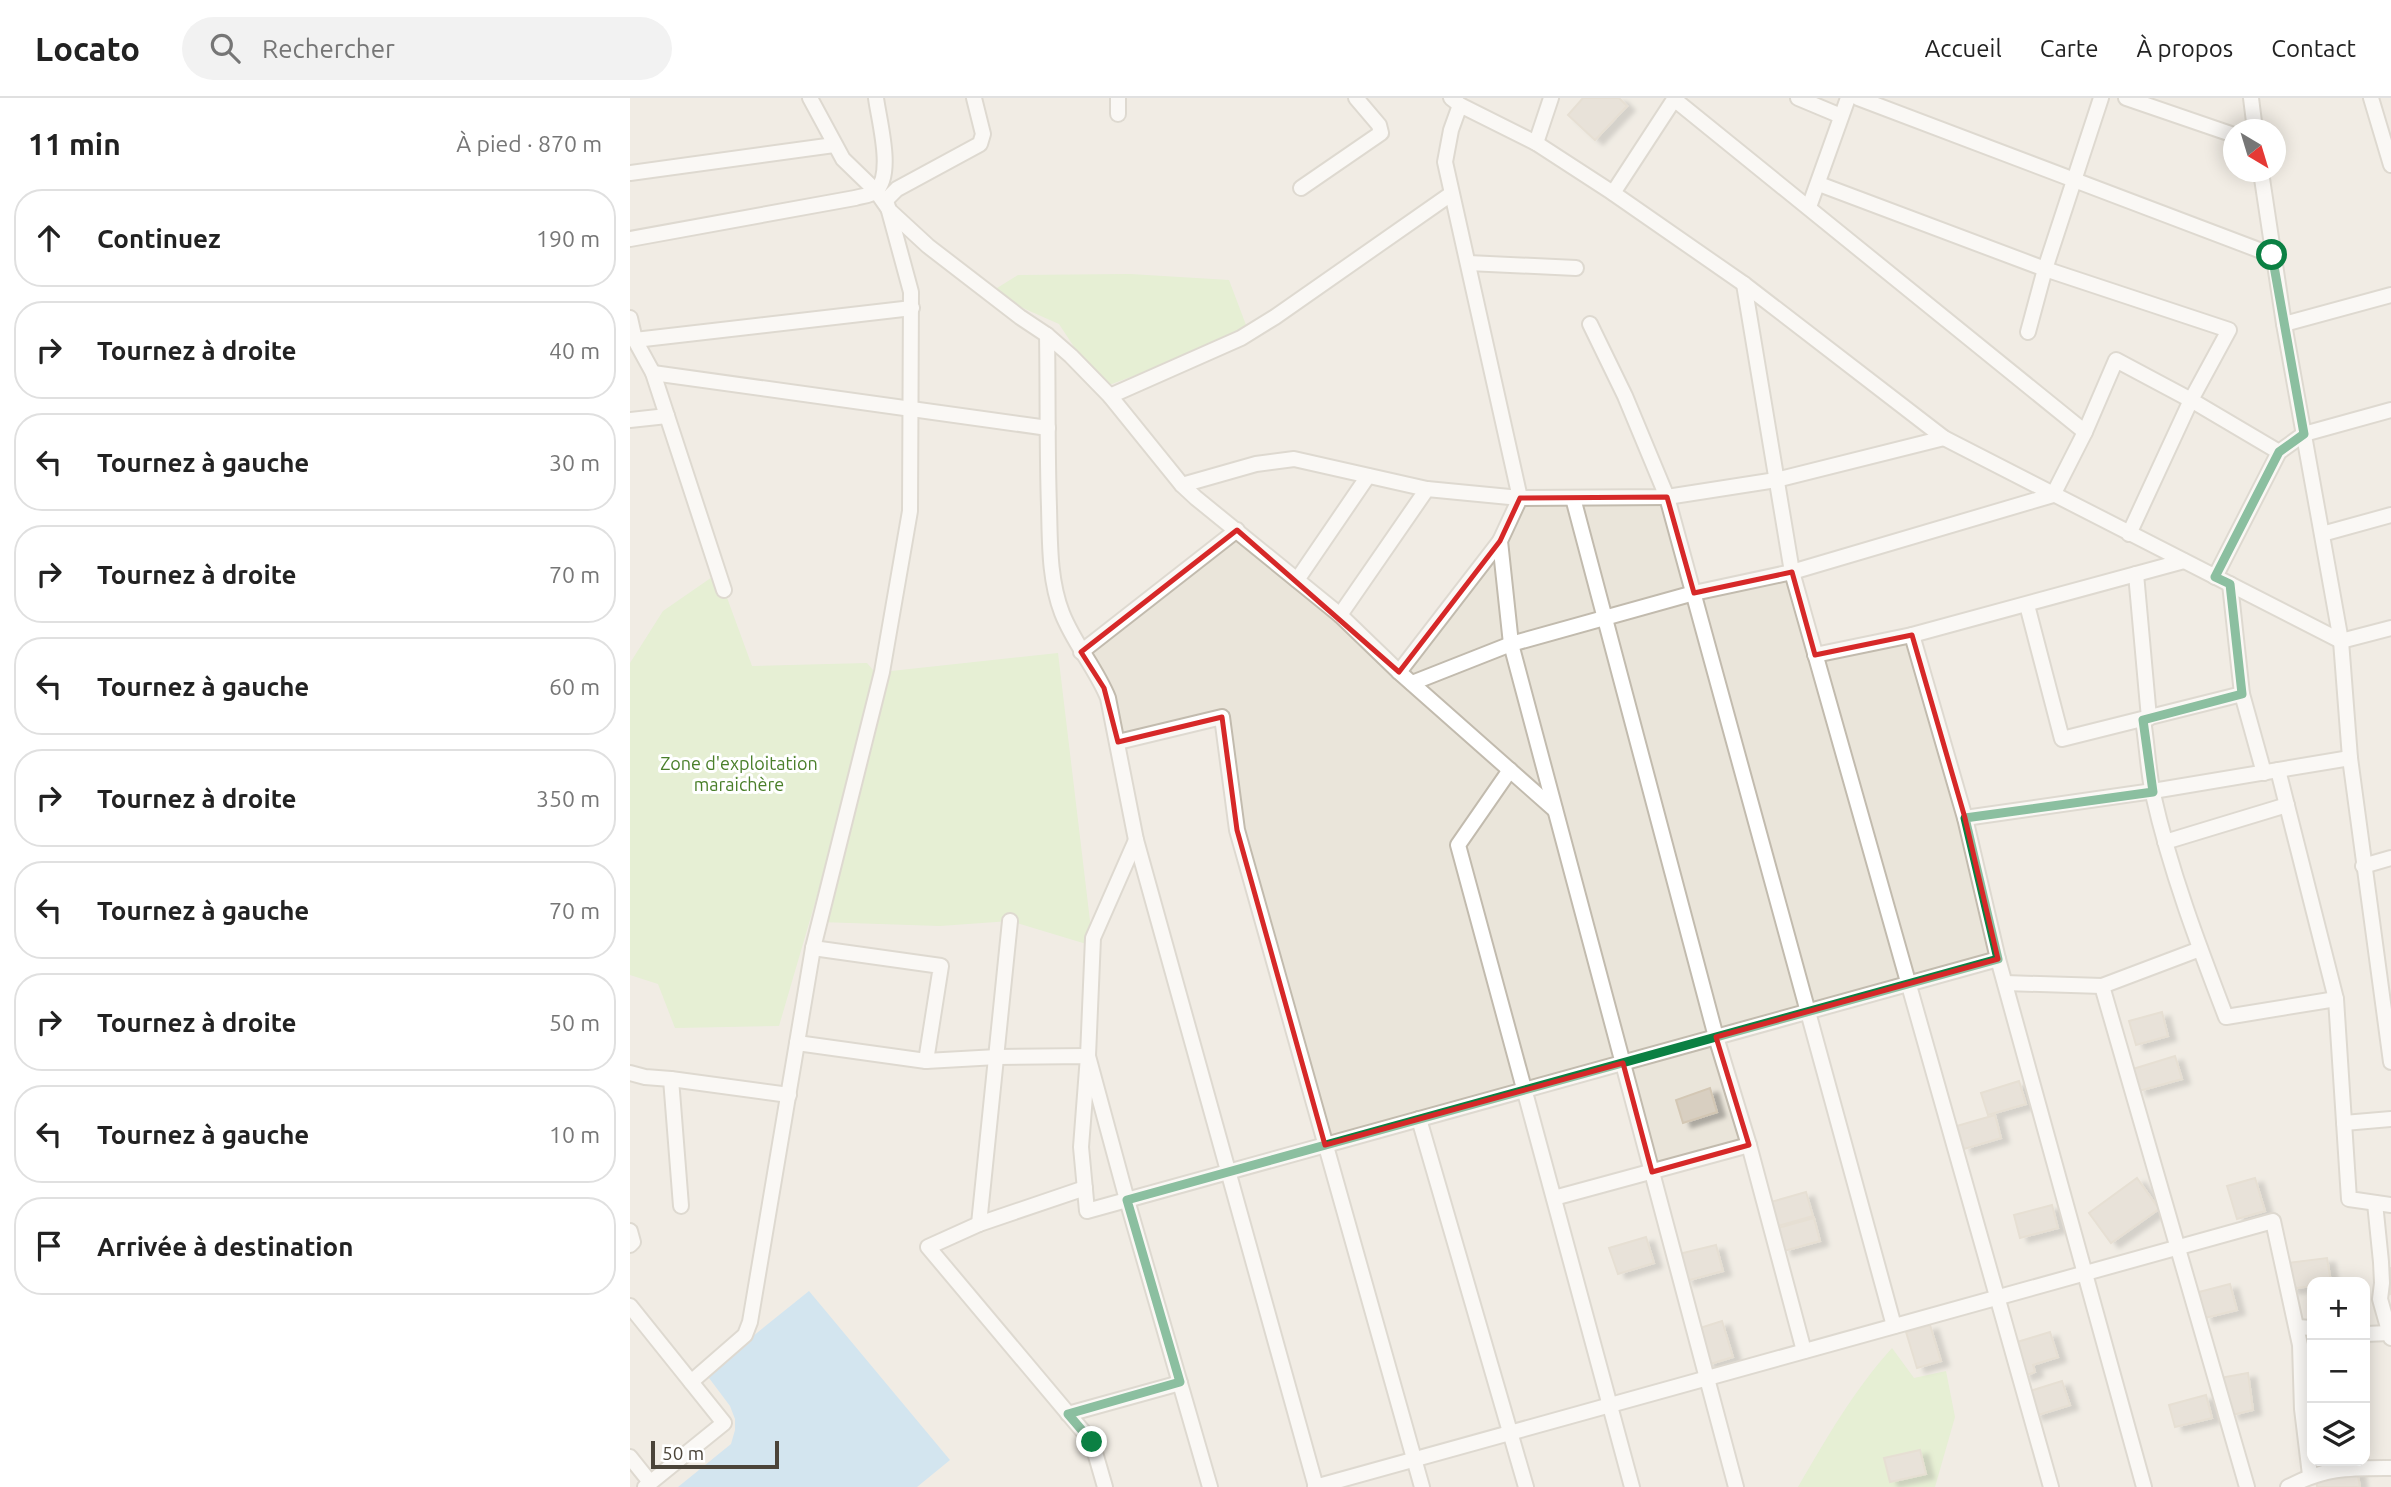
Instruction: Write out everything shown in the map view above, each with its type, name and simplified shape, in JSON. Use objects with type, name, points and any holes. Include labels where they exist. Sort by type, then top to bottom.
[{"type":"street","points":[[810,98],[843,159],[876,191],[890,211],[928,246],[1047,335],[1110,396],[1182,485],[1340,615],[1399,672],[1555,810]]},
{"type":"street","points":[[630,239],[855,198],[876,191],[883,181],[885,161],[876,98]]},
{"type":"street","points":[[691,1382],[745,1335],[750,1321],[813,948],[884,659],[910,511],[911,292],[886,200],[897,189],[979,144],[983,134],[974,98]]},
{"type":"street","points":[[1118,98],[1118,114]]},
{"type":"street","points":[[1301,188],[1381,133],[1379,125],[1356,98]]},
{"type":"street","points":[[1536,143],[1551,98]]},
{"type":"street","points":[[1613,194],[1674,98],[2085,432]]},
{"type":"street","points":[[1798,98],[1841,116]]},
{"type":"street","points":[[1809,207],[1848,98]]},
{"type":"street","points":[[1858,98],[2272,255]]},
{"type":"street","points":[[2028,332],[2045,269],[2101,98]]},
{"type":"street","points":[[2126,98],[2223,131]]},
{"type":"street","points":[[2251,98],[2254,119]]},
{"type":"street","points":[[2371,98],[2391,165]]},
{"type":"street","points":[[1399,672],[1500,541],[1520,498],[1445,162],[1456,101],[1536,143],[1744,284],[1944,438],[2341,641],[2391,628]]},
{"type":"street","points":[[630,173],[834,145]]},
{"type":"street","points":[[2262,182],[2272,255],[2341,641],[2350,758],[2391,1062]]},
{"type":"street","points":[[1819,184],[2045,269],[2229,330],[2191,400],[2129,534]]},
{"type":"street","points":[[1110,396],[1241,338],[1451,194]]},
{"type":"street","points":[[1468,263],[1576,268]]},
{"type":"street","points":[[1744,284],[1792,572],[2051,1487]]},
{"type":"street","points":[[2284,324],[2391,295]]},
{"type":"street","points":[[635,340],[912,308]]},
{"type":"street","points":[[630,318],[635,340],[653,373],[724,590]]},
{"type":"street","points":[[1590,324],[1625,396],[1667,497],[1894,1326]]},
{"type":"street","points":[[1047,335],[1051,567],[1062,613],[1081,652],[1104,688],[1118,742],[1136,840],[1316,1487],[2273,1221],[2297,1327],[2303,1420],[2310,1475]]},
{"type":"street","points":[[1412,683],[1511,643],[1694,593],[1792,572],[2053,495],[2085,432],[2116,360],[2279,452]]},
{"type":"street","points":[[653,373],[1048,428]]},
{"type":"street","points":[[2215,577],[2279,452],[2304,434],[2391,410]]},
{"type":"street","points":[[630,420],[667,416]]},
{"type":"street","points":[[1182,485],[1256,464],[1294,459],[1427,489],[1520,498],[1667,497],[1776,480],[1944,438]]},
{"type":"street","points":[[1297,580],[1368,476]]},
{"type":"street","points":[[1340,615],[1427,489]]},
{"type":"street","points":[[1573,498],[1716,1037],[1749,1145],[1804,1351]]},
{"type":"street","points":[[2322,534],[2391,516]]},
{"type":"street","points":[[1081,652],[1237,530]]},
{"type":"street","points":[[1500,541],[1511,643],[1736,1487]]},
{"type":"street","points":[[1815,655],[1913,635],[2184,561]]},
{"type":"street","points":[[2136,574],[2153,792],[2165,842],[2200,949],[2226,1017],[2336,999]]},
{"type":"street","points":[[2230,584],[2242,694],[2271,772],[2287,806],[2336,999],[2349,1199],[2391,1205]]},
{"type":"street","points":[[2027,605],[2062,739],[2242,694]]},
{"type":"street","points":[[1913,635],[1965,818],[1998,959],[2144,1487]]},
{"type":"street","points":[[1118,742],[1222,717],[1237,830],[1422,1487]]},
{"type":"street","points":[[1965,818],[2153,792],[2350,758]]},
{"type":"street","points":[[1510,770],[1458,845],[1632,1487]]},
{"type":"street","points":[[2165,842],[2287,806]]},
{"type":"street","points":[[1136,840],[1093,938],[1081,1147],[1087,1211],[1998,959]]},
{"type":"street","points":[[2363,866],[2391,858]]},
{"type":"street","points":[[979,1224],[1010,921]]},
{"type":"street","points":[[813,948],[941,966],[926,1061]]},
{"type":"street","points":[[2005,983],[2102,986],[2200,949]]},
{"type":"street","points":[[2102,986],[2247,1487]]},
{"type":"street","points":[[797,1043],[926,1061],[1088,1056]]},
{"type":"street","points":[[1088,1056],[1210,1487]]},
{"type":"street","points":[[630,1073],[789,1095]]},
{"type":"street","points":[[671,1079],[681,1206]]},
{"type":"street","points":[[1419,1119],[1526,1487]]},
{"type":"street","points":[[2344,1124],[2391,1119]]},
{"type":"street","points":[[1554,1198],[1749,1145]]},
{"type":"street","points":[[1085,1188],[979,1224],[928,1248],[1092,1442],[1105,1487]]},
{"type":"street","points":[[2370,1334],[2390,1336],[2380,1299],[2381,1262],[2375,1203]]},
{"type":"street","points":[[630,1231],[633,1242],[630,1245]]},
{"type":"street","points":[[630,1306],[724,1423],[648,1485],[630,1457]]},
{"type":"street","points":[[2297,1327],[2307,1328]]},
{"type":"street","points":[[1068,1414],[1180,1382]]},
{"type":"street","points":[[2288,1487],[2310,1475],[2352,1467],[2391,1468]]},
{"type":"highlighted area","points":[[1667,497],[1694,593],[1792,572],[1815,655],[1912,635],[1965,818],[1998,959],[1716,1037],[1749,1145],[1652,1172],[1623,1063],[1325,1145],[1237,830],[1222,717],[1118,742],[1104,688],[1081,652],[1237,530],[1399,672],[1500,541],[1520,498]]},
{"type":"shaded area","points":[[630,98],[2391,98],[2391,1487],[630,1487]]},
{"type":"green space","points":[[1130,274],[1229,280],[1249,333],[1101,388],[1059,324],[989,293],[1018,275]]},
{"type":"green space","name":"Zone d'exploitation maraichère","points":[[718,573],[752,666],[867,663],[880,678],[882,672],[1058,653],[1093,946],[1010,921],[940,926],[820,922],[873,704],[779,1026],[675,1028],[658,984],[630,975],[630,663],[663,611]]},
{"type":"green space","points":[[1892,1348],[1914,1378],[1946,1371],[1955,1417],[1935,1487],[1798,1487],[1853,1398]]},
{"type":"water","points":[[809,1291],[950,1460],[917,1487],[678,1487],[731,1444],[735,1430],[735,1419],[730,1406],[706,1374]]},
{"type":"building","points":[[1583,98],[1619,98],[1627,106],[1595,140],[1568,115]]},
{"type":"building","points":[[2162,1012],[2168,1036],[2136,1045],[2129,1021]]},
{"type":"building","points":[[2175,1056],[2182,1079],[2139,1091],[2133,1069]]},
{"type":"building","points":[[2019,1081],[2026,1104],[1988,1115],[1981,1093]]},
{"type":"building","points":[[1710,1088],[1717,1112],[1683,1123],[1676,1100]]},
{"type":"building","points":[[1995,1115],[2001,1138],[1964,1149],[1957,1126]]},
{"type":"building","points":[[2137,1178],[2159,1209],[2111,1243],[2089,1213]]},
{"type":"building","points":[[2255,1178],[2265,1211],[2237,1219],[2227,1186]]},
{"type":"building","points":[[1806,1192],[1813,1216],[1778,1226],[1771,1202]]},
{"type":"building","points":[[2052,1205],[2058,1228],[2020,1238],[2014,1215]]},
{"type":"building","points":[[1814,1218],[1820,1241],[1784,1251],[1778,1228]]},
{"type":"building","points":[[1646,1237],[1654,1263],[1618,1274],[1609,1248]]},
{"type":"building","points":[[1716,1245],[1723,1271],[1686,1281],[1679,1254]]},
{"type":"building","points":[[2327,1258],[2330,1277],[2307,1277],[2307,1287],[2290,1289],[2287,1263]]},
{"type":"building","points":[[2391,1268],[2391,1294],[2387,1295],[2383,1270]]},
{"type":"building","points":[[2230,1284],[2237,1310],[2205,1318],[2199,1292]]},
{"type":"building","points":[[1722,1321],[1733,1357],[1707,1365],[1697,1329]]},
{"type":"building","points":[[1930,1325],[1941,1361],[1917,1368],[1906,1332]]},
{"type":"building","points":[[2050,1332],[2058,1357],[2033,1365],[2035,1372],[2024,1376],[2014,1343]]},
{"type":"building","points":[[2248,1373],[2253,1410],[2232,1415],[2220,1378]]},
{"type":"building","points":[[2062,1381],[2070,1405],[2035,1416],[2027,1392]]},
{"type":"building","points":[[2206,1395],[2212,1418],[2175,1427],[2169,1405]]},
{"type":"building","points":[[1920,1450],[1926,1474],[1890,1482],[1884,1458]]},
{"type":"building","points":[[2357,1470],[2360,1487],[2317,1487],[2316,1476]]},
{"type":"route","points":[[1092,1442],[1068,1414],[1180,1382],[1127,1200],[1998,959],[1965,818],[2153,792],[2143,720],[2242,694],[2230,584],[2215,577],[2279,452],[2304,434],[2272,255]]}]
